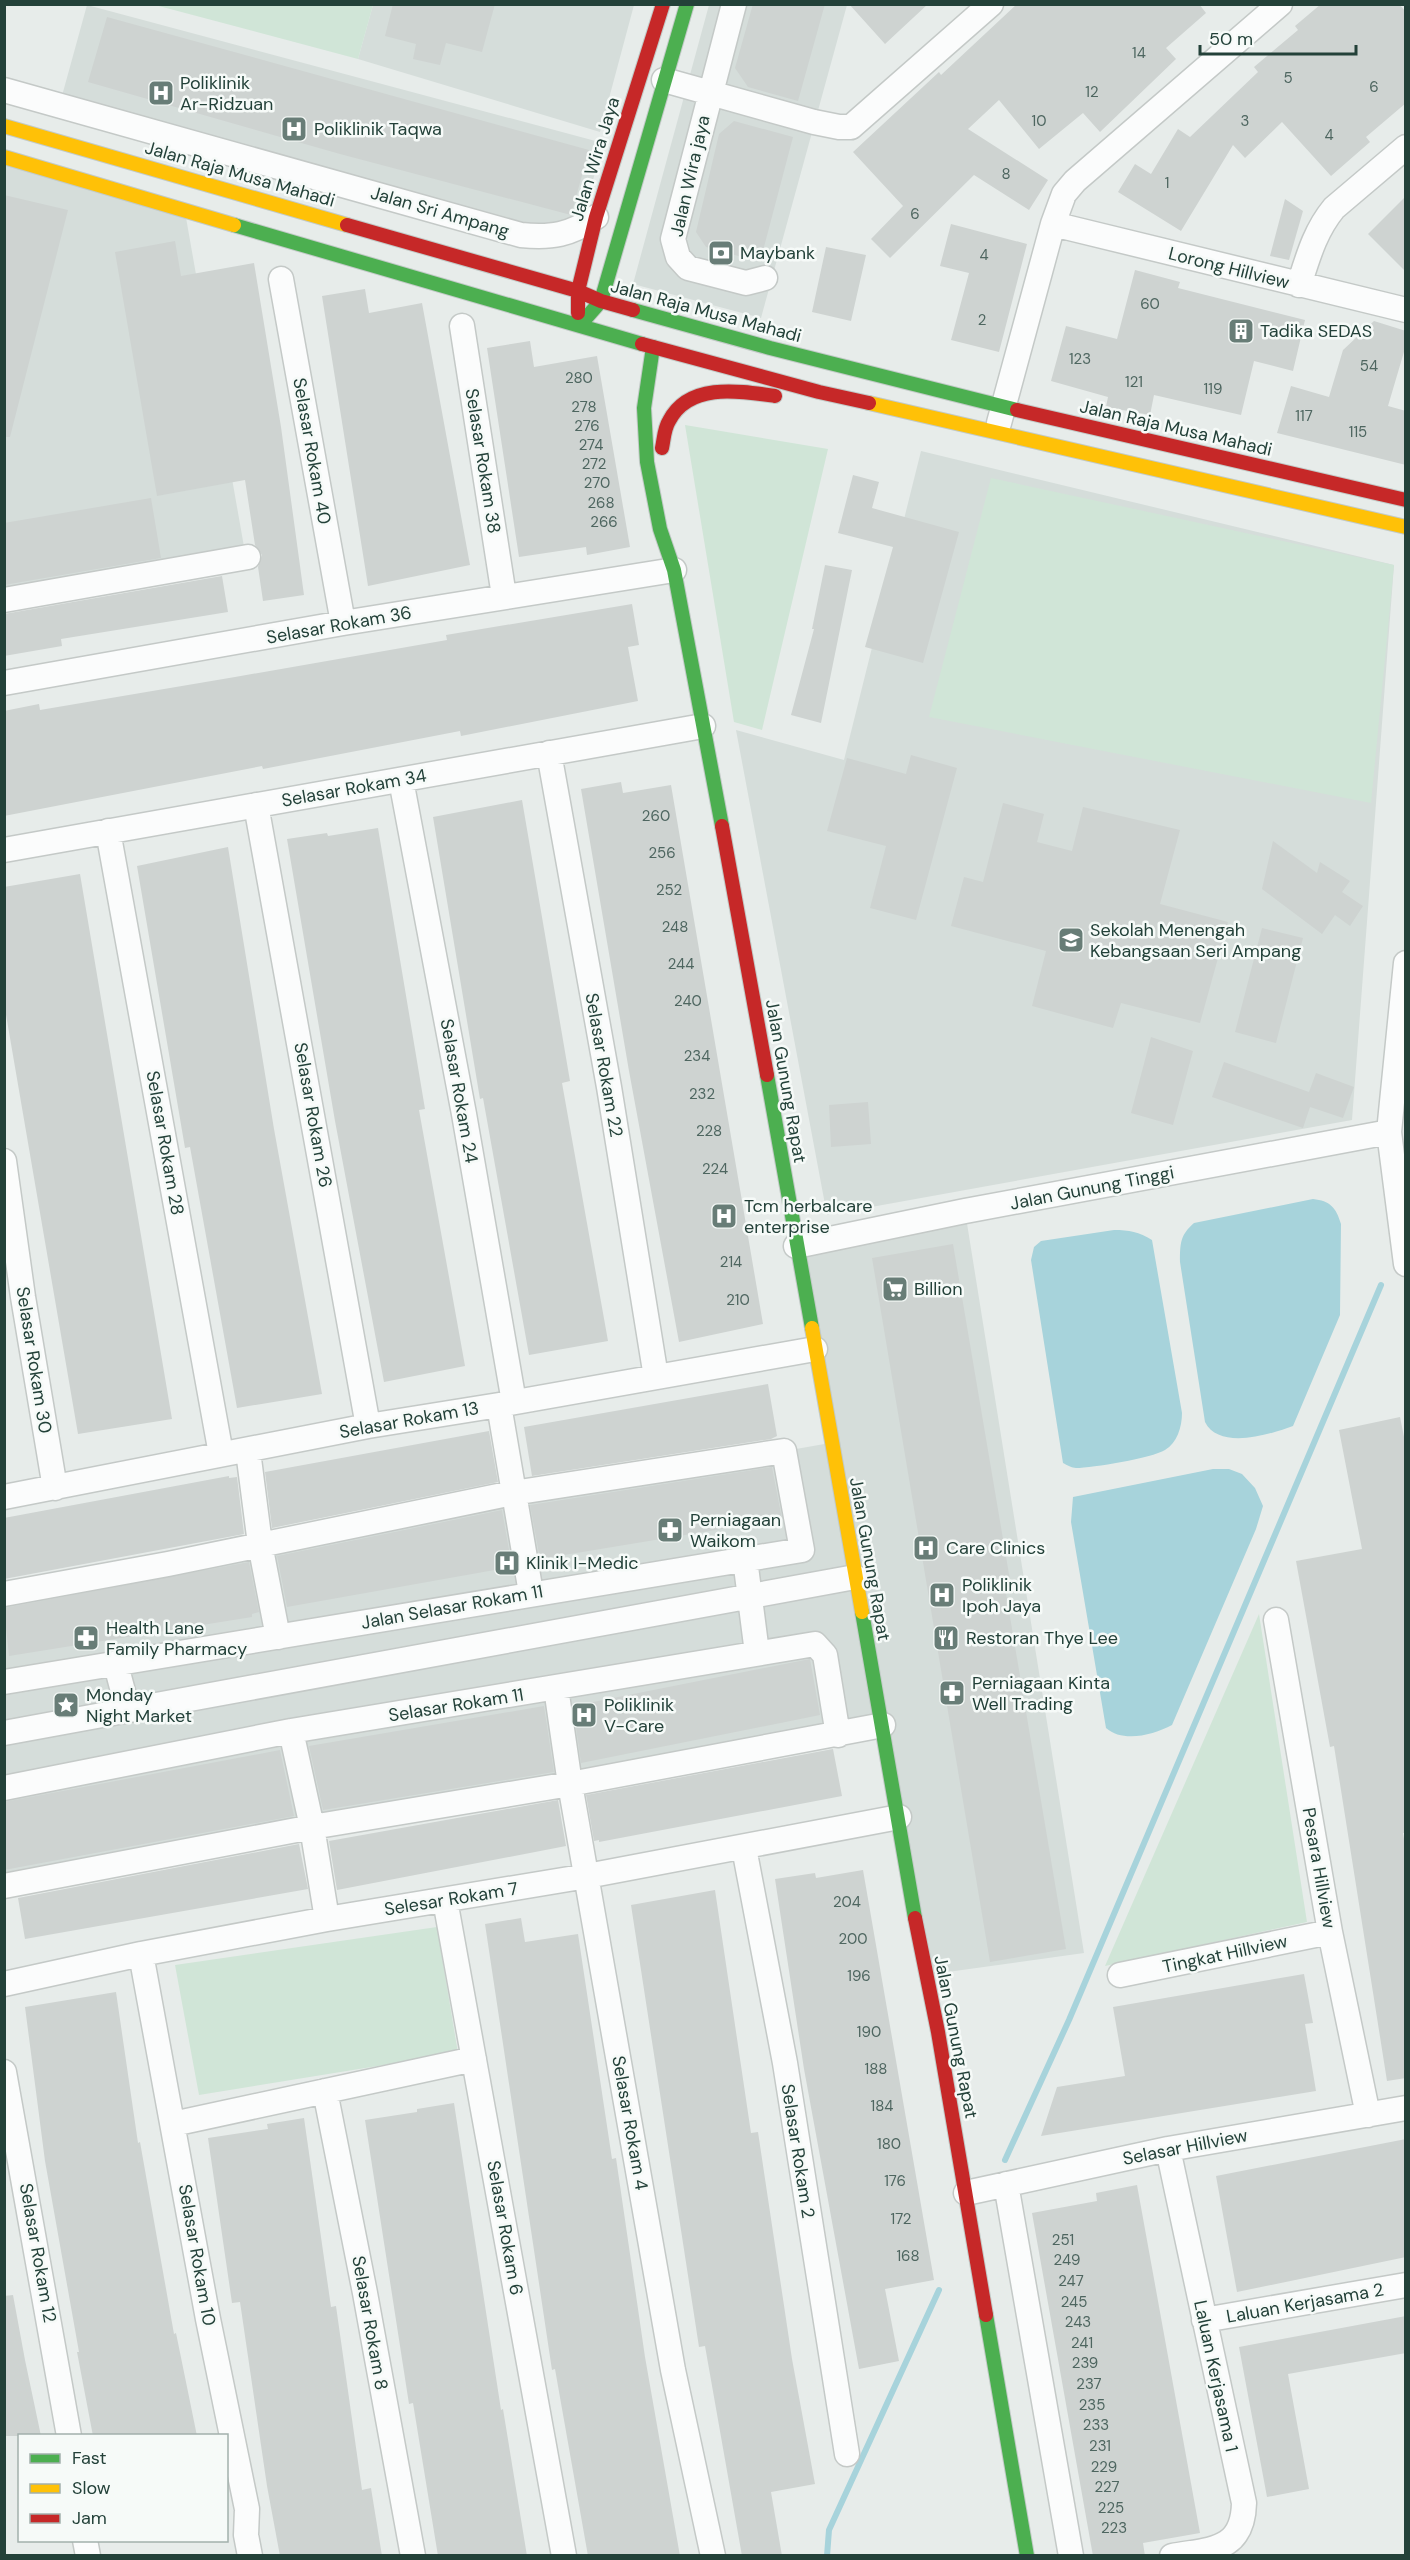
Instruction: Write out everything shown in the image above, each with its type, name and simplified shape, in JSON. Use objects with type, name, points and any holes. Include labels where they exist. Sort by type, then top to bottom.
[{"type":"main road","name":"Jalan Wira Jaya","points":[[578,327],[578,291],[596,217],[663,4]]},
{"type":"main road","points":[[578,327],[601,301],[687,4]]},
{"type":"main road","name":"Jalan Raja Musa Mahadi","points":[[4,126],[578,291],[601,301],[702,328],[1003,407],[1406,500]]},
{"type":"main road","points":[[4,157],[578,327],[653,347],[673,358],[1406,527]]},
{"type":"main road","points":[[601,301],[673,336]]},
{"type":"main road","points":[[653,347],[673,336],[702,328]]},
{"type":"main road","points":[[673,336],[673,358]]},
{"type":"main road","name":"Jalan Gunung Rapat","points":[[653,347],[645,385],[642,418],[645,462],[663,550],[674,570],[765,1061],[796,1246],[966,2193],[1027,2556]]},
{"type":"main road","points":[[662,408],[660,420],[663,454],[667,425],[674,412],[691,400],[709,392],[740,392],[804,400],[819,392]]},
{"type":"main road","name":"Jalan Gunung Rapat","points":[[674,570],[680,547],[678,536]]},
{"type":"street","name":"Jalan Wira jaya","points":[[734,4],[673,239],[678,257],[688,268],[746,283],[765,278]]},
{"type":"street","points":[[664,80],[814,122],[851,127],[991,4]]},
{"type":"street","points":[[996,431],[1053,224],[1064,194],[1280,4]]},
{"type":"street","name":"Jalan Sri Ampang","points":[[4,90],[520,235],[542,237],[560,235],[579,229],[596,217]]},
{"type":"street","points":[[1299,285],[1313,241],[1326,218],[1334,208],[1406,147]]},
{"type":"street","name":"Lorong Hillview","points":[[1053,224],[1406,310]]},
{"type":"street","name":"Selasar Rokam 40","points":[[281,279],[343,623]]},
{"type":"street","name":"Selasar Rokam 38","points":[[462,326],[504,596]]},
{"type":"street","points":[[4,600],[248,557]]},
{"type":"street","name":"Selasar Rokam 36","points":[[4,683],[343,623],[674,570]]},
{"type":"street","name":"Selasar Rokam 34","points":[[4,850],[703,726]]},
{"type":"street","name":"Selasar Rokam 22","points":[[549,753],[609,1087],[656,1377]]},
{"type":"street","name":"Selasar Rokam 24","points":[[401,780],[464,1114],[506,1404],[513,1493],[531,1593]]},
{"type":"street","name":"Selasar Rokam 26","points":[[256,805],[368,1426]]},
{"type":"street","name":"Selasar Rokam 28","points":[[108,831],[221,1454]]},
{"type":"street","points":[[1406,963],[1389,1132],[1406,1264]]},
{"type":"street","name":"Jalan Gunung Tinggi","points":[[796,1246],[977,1209],[1389,1132]]},
{"type":"street","name":"Selasar Rokam 30","points":[[4,1161],[23,1297],[55,1488]]},
{"type":"street","name":"Selasar Rokam 13","points":[[4,1497],[368,1426],[815,1349]]},
{"type":"street","points":[[248,1450],[260,1545],[278,1637]]},
{"type":"street","name":"Jalan Selasar Rokam 11","points":[[4,1682],[116,1665],[531,1593],[802,1550],[784,1451],[513,1493]]},
{"type":"street","points":[[4,1594],[513,1493]]},
{"type":"street","points":[[745,1559],[757,1653]]},
{"type":"street","points":[[4,1733],[855,1577]]},
{"type":"street","name":"Pesara Hillview","points":[[1276,1620],[1330,1932],[1368,2115]]},
{"type":"street","name":"Selasar Rokam 11","points":[[4,1788],[291,1731],[815,1644],[825,1655],[838,1735]]},
{"type":"street","points":[[116,1665],[128,1710]]},
{"type":"street","name":"Selasar Rokam 4","points":[[556,1688],[570,1784],[673,2370],[713,2556]]},
{"type":"street","points":[[4,1886],[312,1827],[570,1784],[883,1725]]},
{"type":"street","points":[[291,1731],[312,1827],[327,1919]]},
{"type":"street","name":"Selesar Rokam 7","points":[[4,1984],[141,1954],[327,1919],[587,1876],[899,1817]]},
{"type":"street","name":"Selasar Rokam 2","points":[[744,1848],[785,2063],[847,2454]]},
{"type":"street","name":"Selasar Rokam 6","points":[[445,1900],[564,2556]]},
{"type":"street","name":"Tingkat Hillview","points":[[1120,1976],[1330,1932]]},
{"type":"street","name":"Selasar Rokam 10","points":[[141,1954],[208,2319],[247,2509],[246,2535],[250,2556]]},
{"type":"street","points":[[173,2124],[474,2059]]},
{"type":"street","name":"Selasar Rokam 12","points":[[4,2072],[69,2434]]},
{"type":"street","name":"Selasar Rokam 8","points":[[325,2091],[413,2556]]},
{"type":"street","name":"Selasar Hillview","points":[[966,2193],[1168,2149],[1406,2108]]},
{"type":"street","name":"Laluan Kerjasama 1","points":[[1168,2149],[1244,2503],[1244,2517],[1239,2532],[1217,2548],[1172,2556]]},
{"type":"street","points":[[1006,2184],[1071,2556]]},
{"type":"street","name":"Laluan Kerjasama 2","points":[[1204,2320],[1406,2285]]},
{"type":"shaded area","points":[[87,5],[603,143],[576,243],[60,103]]},
{"type":"shaded area","points":[[373,5],[634,5],[600,132],[358,59]]},
{"type":"shaded area","points":[[709,5],[847,5],[761,318],[633,284]]},
{"type":"shaded area","points":[[5,159],[185,212],[246,558],[5,601]]},
{"type":"shaded area","name":"Sekolah Menengah Kebangsaan Seri Ampang","points":[[921,451],[1394,565],[1352,1120],[827,1215],[736,730],[844,760]]},
{"type":"shaded area","points":[[965,1211],[1084,1953],[926,1975],[882,1722],[5,1885],[5,1590],[830,1443],[796,1247]]},
{"type":"green space","points":[[155,5],[373,5],[358,59]]},
{"type":"green space","points":[[685,425],[828,449],[762,730],[734,722]]},
{"type":"green space","points":[[991,478],[1394,565],[1371,803],[929,717]]},
{"type":"green space","points":[[1259,1614],[1307,1922],[1105,1966]]},
{"type":"green space","points":[[437,1927],[458,2053],[199,2095],[175,1965]]},
{"type":"water","points":[[1313,1199],[1324,1201],[1332,1206],[1341,1224],[1340,1315],[1293,1426],[1245,1438],[1221,1436],[1212,1431],[1205,1422],[1180,1262],[1183,1236],[1194,1223]]},
{"type":"water","points":[[1114,1230],[1134,1232],[1152,1240],[1182,1413],[1181,1424],[1173,1443],[1158,1453],[1122,1462],[1074,1468],[1063,1463],[1031,1260],[1034,1247],[1041,1241]]},
{"type":"water","points":[[1213,1469],[1229,1469],[1242,1474],[1255,1488],[1263,1506],[1256,1529],[1172,1725],[1138,1736],[1113,1733],[1106,1728],[1071,1522],[1073,1497]]},
{"type":"building","points":[[393,4],[495,4],[482,52],[446,43],[440,65],[413,59],[416,44],[385,36]]},
{"type":"building","points":[[753,4],[825,4],[798,101],[748,87],[735,68]]},
{"type":"building","points":[[849,4],[928,4],[885,44]]},
{"type":"building","points":[[1017,4],[1199,4],[1206,13],[1166,48],[1176,59],[1100,132],[1083,113],[1039,149],[999,100],[968,129],[1048,180],[1029,210],[974,175],[890,258],[871,239],[903,206],[853,152]]},
{"type":"building","points":[[1321,4],[1399,4],[1406,12],[1406,103],[1366,137],[1370,142],[1331,176],[1282,122],[1245,158],[1233,145],[1181,231],[1118,192],[1135,164],[1151,174],[1178,129],[1190,137],[1258,72],[1254,67],[1298,30],[1295,26]]},
{"type":"building","points":[[107,17],[589,150],[571,215],[340,154],[88,82]]},
{"type":"building","points":[[734,121],[793,137],[760,262],[706,247],[696,232],[719,134]]},
{"type":"building","points":[[4,195],[68,210],[10,437],[4,437]]},
{"type":"building","points":[[1406,196],[1406,272],[1368,234]]},
{"type":"building","points":[[1285,199],[1303,211],[1289,260],[1270,256]]},
{"type":"building","points":[[951,224],[1027,244],[999,352],[951,340],[969,273],[940,266]]},
{"type":"building","points":[[175,241],[181,276],[254,263],[281,427],[304,595],[263,601],[258,567],[262,555],[255,545],[245,480],[157,496],[115,252]]},
{"type":"building","points":[[826,247],[866,255],[851,321],[812,312]]},
{"type":"building","points":[[1135,270],[1180,282],[1178,288],[1305,320],[1293,371],[1254,361],[1241,415],[1154,395],[1150,415],[1106,407],[1108,397],[1051,381],[1066,326],[1117,339]]},
{"type":"building","points":[[365,289],[369,313],[422,303],[470,565],[368,586],[322,296]]},
{"type":"building","points":[[1374,321],[1406,331],[1406,345],[1388,406],[1406,411],[1406,465],[1277,433],[1291,386],[1329,397],[1343,350]]},
{"type":"building","points":[[530,341],[534,367],[597,356],[630,547],[587,555],[586,547],[519,557],[487,348]]},
{"type":"building","points":[[853,475],[879,482],[872,508],[959,532],[923,663],[865,647],[893,547],[838,533]]},
{"type":"building","points":[[151,498],[161,558],[4,585],[4,523]]},
{"type":"building","points":[[825,565],[852,570],[821,723],[791,715],[814,629],[812,629]]},
{"type":"building","points":[[222,576],[228,612],[61,639],[62,646],[4,656],[4,614]]},
{"type":"building","points":[[632,604],[639,645],[628,647],[638,701],[461,736],[460,731],[263,769],[262,766],[4,816],[4,711],[39,704],[40,710],[235,677],[447,640],[446,635]]},
{"type":"building","points":[[911,755],[957,768],[916,920],[870,908],[886,846],[827,831],[847,758],[906,774]]},
{"type":"building","points":[[621,782],[623,793],[671,785],[763,1324],[679,1342],[629,1071],[581,789]]},
{"type":"building","points":[[522,800],[570,1081],[562,1083],[608,1341],[529,1355],[483,1098],[480,1099],[433,817]]},
{"type":"building","points":[[1003,803],[1044,814],[1037,842],[1072,851],[1083,807],[1180,830],[1160,904],[1228,922],[1200,1023],[1121,1003],[1113,1028],[1032,1006],[1046,951],[951,926],[964,877],[983,882]]},
{"type":"building","points":[[378,828],[425,1109],[419,1110],[465,1366],[384,1382],[335,1121],[287,839],[327,833],[328,836]]},
{"type":"building","points":[[1273,841],[1317,873],[1320,862],[1350,881],[1342,892],[1363,906],[1350,926],[1335,915],[1322,934],[1262,889]]},
{"type":"building","points":[[228,847],[274,1129],[322,1394],[237,1408],[190,1147],[185,1148],[137,866]]},
{"type":"building","points":[[80,874],[172,1419],[78,1434],[4,1003],[4,887]]},
{"type":"building","points":[[1262,928],[1303,938],[1276,1043],[1235,1032]]},
{"type":"building","points":[[1151,1037],[1193,1051],[1173,1125],[1131,1113]]},
{"type":"building","points":[[1224,1062],[1309,1092],[1316,1073],[1354,1087],[1343,1118],[1310,1107],[1303,1128],[1212,1097]]},
{"type":"building","points":[[868,1102],[871,1144],[831,1147],[829,1105]]},
{"type":"building","points":[[953,1244],[1012,1592],[1006,1593],[1066,1949],[990,1962],[872,1258]]},
{"type":"building","points":[[768,1384],[777,1436],[771,1439],[532,1476],[524,1427]]},
{"type":"building","points":[[1400,1417],[1406,1447],[1406,1833],[1403,1833],[1406,1850],[1406,2078],[1387,2081],[1334,1746],[1330,1747],[1296,1561],[1362,1549],[1339,1430]]},
{"type":"building","points":[[489,1431],[498,1482],[272,1528],[265,1472]]},
{"type":"building","points":[[772,1467],[782,1519],[540,1559],[530,1505]]},
{"type":"building","points":[[229,1476],[229,1478],[237,1477],[244,1534],[4,1579],[4,1518]]},
{"type":"building","points":[[502,1510],[512,1567],[287,1607],[277,1556]]},
{"type":"building","points":[[249,1562],[259,1612],[252,1614],[252,1617],[9,1656],[4,1608]]},
{"type":"building","points":[[810,1659],[820,1715],[581,1763],[573,1706]]},
{"type":"building","points":[[544,1706],[554,1772],[323,1810],[309,1746]]},
{"type":"building","points":[[833,1749],[842,1796],[599,1842],[599,1840],[594,1841],[586,1795]]},
{"type":"building","points":[[280,1750],[294,1816],[4,1870],[4,1802]]},
{"type":"building","points":[[558,1800],[566,1846],[337,1890],[329,1841]]},
{"type":"building","points":[[299,1844],[308,1889],[25,1939],[18,1898]]},
{"type":"building","points":[[863,1870],[934,2280],[885,2289],[899,2361],[859,2369],[804,2069],[775,1879],[815,1873],[816,1878]]},
{"type":"building","points":[[715,1890],[751,2133],[758,2132],[792,2359],[815,2484],[771,2492],[782,2556],[742,2556],[705,2346],[699,2347],[631,1905]]},
{"type":"building","points":[[521,1918],[525,1942],[578,1934],[612,2159],[616,2158],[645,2357],[680,2556],[588,2556],[555,2369],[552,2370],[485,1924]]},
{"type":"building","points":[[1304,1974],[1313,2023],[1305,2024],[1316,2091],[1041,2136],[1057,2087],[1125,2076],[1113,2007]]},
{"type":"building","points":[[116,1992],[138,2143],[140,2142],[174,2334],[176,2333],[197,2434],[93,2434],[45,2161],[25,2007]]},
{"type":"building","points":[[454,2103],[501,2410],[503,2409],[527,2556],[438,2556],[413,2403],[409,2404],[365,2120],[417,2112],[417,2109]]},
{"type":"building","points":[[304,2118],[331,2307],[336,2306],[362,2490],[371,2488],[382,2556],[280,2556],[267,2486],[240,2302],[232,2303],[208,2138],[268,2129],[267,2124]]},
{"type":"building","points":[[1406,2139],[1406,2257],[1237,2292],[1216,2176]]},
{"type":"building","points":[[1137,2185],[1200,2533],[1143,2543],[1145,2556],[1093,2556],[1032,2213],[1097,2201],[1096,2193]]},
{"type":"building","points":[[13,2295],[41,2434],[4,2436],[4,2296]]},
{"type":"building","points":[[1406,2316],[1406,2353],[1288,2374],[1309,2489],[1267,2497],[1239,2347]]},
{"type":"waterway","points":[[1005,2160],[1069,2020],[1381,1285]]},
{"type":"waterway","points":[[827,2556],[829,2530],[939,2290]]},
{"type":"traffic: fast","points":[[586,318],[601,301],[687,4]]},
{"type":"traffic: fast","points":[[234,225],[642,344]]},
{"type":"traffic: fast","points":[[633,310],[770,348],[1017,410]]},
{"type":"traffic: fast","points":[[653,347],[644,408],[647,462],[660,529],[674,570],[722,826]]},
{"type":"traffic: fast","points":[[767,1075],[812,1328]]},
{"type":"traffic: fast","points":[[862,1612],[915,1918]]},
{"type":"traffic: fast","points":[[986,2315],[1027,2556]]},
{"type":"traffic: slow","points":[[4,126],[347,225]]},
{"type":"traffic: slow","points":[[4,157],[234,225]]},
{"type":"traffic: slow","points":[[869,403],[1406,527]]},
{"type":"traffic: slow","points":[[812,1328],[862,1612]]},
{"type":"traffic: jam","points":[[578,313],[578,291],[596,217],[663,4]]},
{"type":"traffic: jam","points":[[347,225],[578,291],[601,301],[633,310]]},
{"type":"traffic: jam","points":[[642,344],[819,392],[869,403]]},
{"type":"traffic: jam","points":[[662,448],[669,421],[689,400],[702,395],[731,391],[775,396]]},
{"type":"traffic: jam","points":[[1017,410],[1406,500]]},
{"type":"traffic: jam","points":[[722,826],[767,1075]]},
{"type":"traffic: jam","points":[[915,1918],[938,2032],[986,2315]]},
{"type":"place","name":"Poliklinik Ar-Ridzuan","points":[[161,93]]},
{"type":"place","name":"Poliklinik Taqwa","points":[[294,129]]},
{"type":"place","name":"Maybank","points":[[721,253]]},
{"type":"place","name":"Tadika SEDAS","points":[[1241,331]]},
{"type":"place","name":"Sekolah Menengah Kebangsaan Seri Ampang","points":[[1071,940]]},
{"type":"place","name":"Tcm herbalcare enterprise","points":[[724,1216]]},
{"type":"place","name":"Billion","points":[[895,1289]]},
{"type":"place","name":"Perniagaan Waikom","points":[[670,1530]]},
{"type":"place","name":"Care Clinics","points":[[926,1548]]},
{"type":"place","name":"Klinik I-Medic","points":[[507,1563]]},
{"type":"place","name":"Poliklinik Ipoh Jaya","points":[[942,1595]]},
{"type":"place","name":"Health Lane Family Pharmacy","points":[[86,1638]]},
{"type":"place","name":"Restoran Thye Lee","points":[[946,1638]]},
{"type":"place","name":"Perniagaan Kinta Well Trading","points":[[952,1693]]},
{"type":"place","name":"Monday Night Market","points":[[66,1705]]},
{"type":"place","name":"Poliklinik V-Care","points":[[584,1715]]}]
